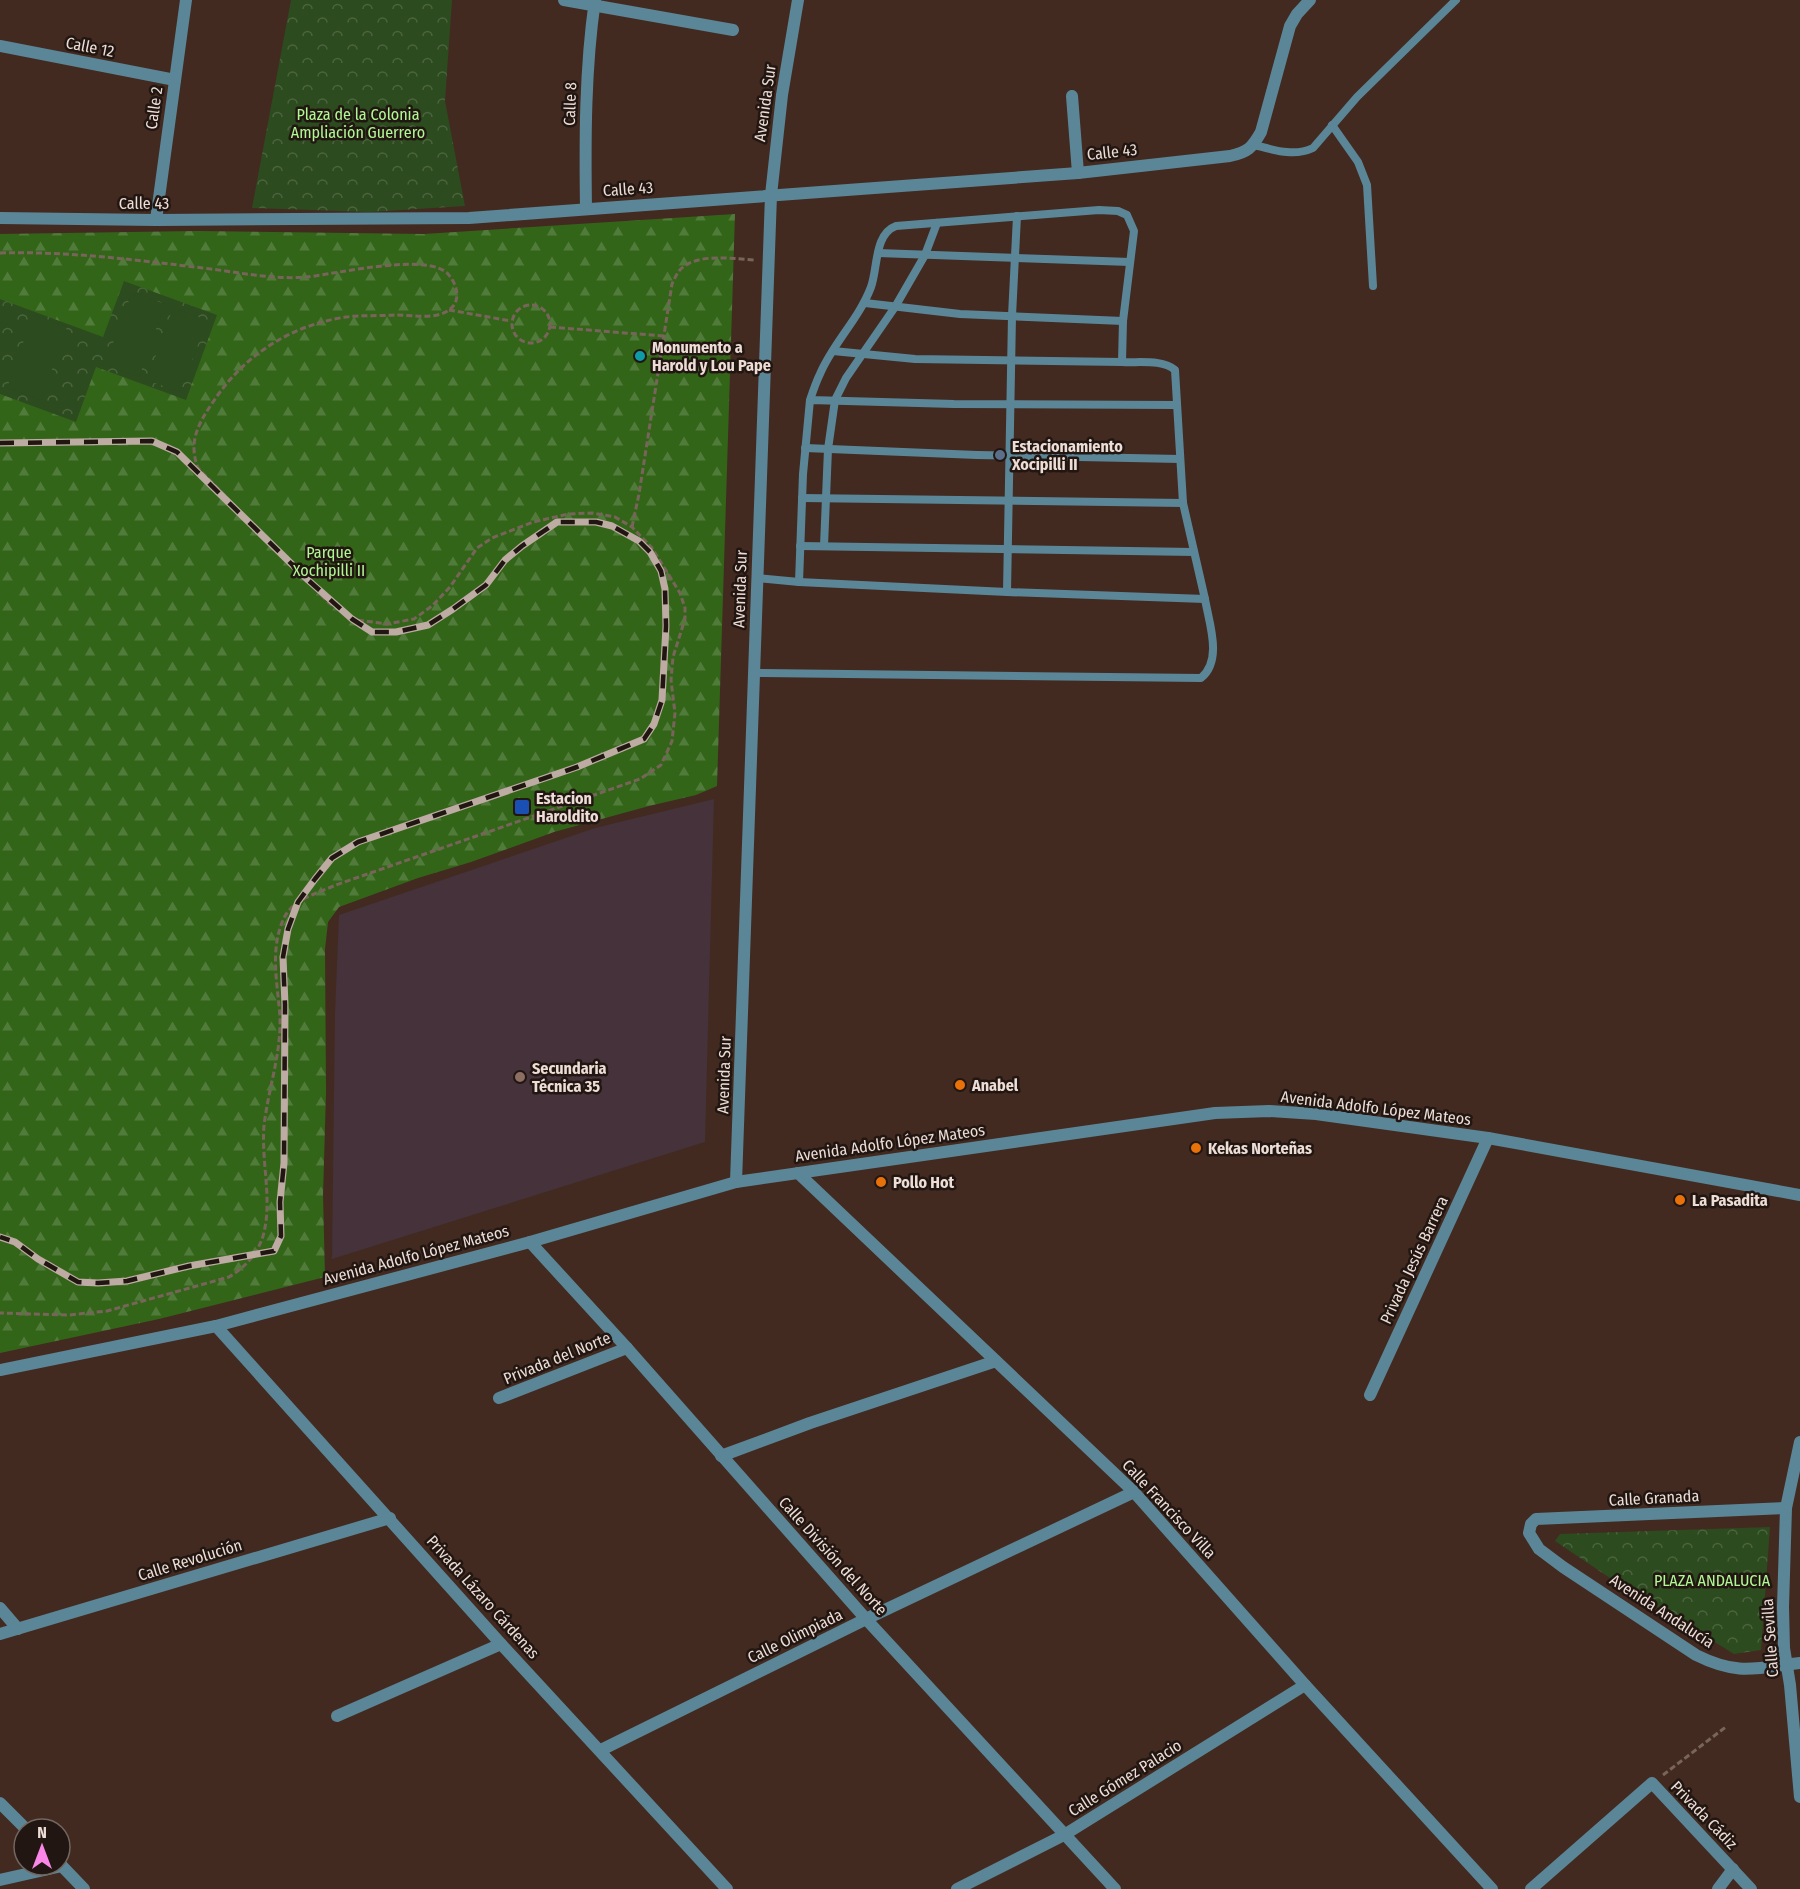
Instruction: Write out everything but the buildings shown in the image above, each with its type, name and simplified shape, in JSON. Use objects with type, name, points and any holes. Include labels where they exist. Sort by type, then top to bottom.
[{"type":"street","name":"Calle 2","points":[[156,220],[186,0]]},
{"type":"street","points":[[564,0],[595,3],[733,30]]},
{"type":"street","name":"Avenida Sur","points":[[736,1182],[771,195],[782,95],[798,0]]},
{"type":"street","points":[[1254,145],[1261,132],[1290,26],[1297,14],[1311,0]]},
{"type":"street","name":"Calle 8","points":[[586,209],[585,152],[588,78],[595,3]]},
{"type":"street","name":"Calle 12","points":[[0,46],[175,80]]},
{"type":"street","points":[[1072,96],[1078,173]]},
{"type":"street","name":"Calle 43","points":[[0,218],[156,220],[469,218],[1078,173],[1230,156],[1246,151],[1254,145]]},
{"type":"street","name":"Avenida Adolfo López Mateos","points":[[0,1370],[216,1326],[530,1242],[736,1182],[1215,1113],[1269,1111],[1316,1114],[1488,1138],[1800,1195]]},
{"type":"street","name":"Privada Jesús Barrera","points":[[1370,1395],[1488,1138]]},
{"type":"street","name":"Calle Francisco Villa","points":[[798,1173],[1134,1492],[1305,1685],[1492,1889]]},
{"type":"street","name":"Calle División del Norte","points":[[530,1242],[627,1348],[866,1619],[1115,1889]]},
{"type":"street","name":"Privada Lázaro Cárdenas","points":[[216,1326],[501,1644],[728,1889]]},
{"type":"street","name":"Privada del Norte","points":[[499,1398],[627,1348]]},
{"type":"street","points":[[721,1456],[810,1423],[996,1361]]},
{"type":"street","name":"Calle Sevilla","points":[[1800,1442],[1786,1508],[1783,1607],[1784,1648],[1800,1797]]},
{"type":"street","name":"Calle Olimpiada","points":[[601,1750],[866,1619],[1134,1492]]},
{"type":"street","name":"Calle Granada","points":[[1529,1529],[1536,1519],[1786,1508]]},
{"type":"street","name":"Calle Revolución","points":[[0,1634],[390,1518]]},
{"type":"street","name":"Avenida Andalucía","points":[[1529,1529],[1531,1537],[1547,1555],[1696,1655],[1727,1668],[1743,1670],[1800,1663]]},
{"type":"street","points":[[0,1608],[18,1629]]},
{"type":"street","points":[[337,1716],[501,1644]]},
{"type":"street","name":"Calle Gómez Palacio","points":[[957,1889],[1064,1835],[1305,1685]]},
{"type":"street","points":[[1531,1889],[1652,1784]]},
{"type":"street","name":"Privada Cádiz","points":[[1652,1784],[1751,1889]]},
{"type":"street","points":[[0,1803],[14,1817]]},
{"type":"street","name":"Privada Cádiz","points":[[1718,1889],[1733,1869]]},
{"type":"street","points":[[72,1876],[84,1889]]},
{"type":"lane","points":[[1254,145],[1288,153],[1304,153],[1313,148],[1357,97],[1456,0]]},
{"type":"lane","points":[[1332,125],[1358,162],[1367,184],[1373,286]]},
{"type":"lane","points":[[799,582],[805,448],[810,400],[820,373],[864,303],[875,274],[882,238],[888,229],[896,226],[1099,210],[1118,211],[1127,215],[1134,231],[1123,321],[1122,362]]},
{"type":"lane","points":[[1007,592],[1012,316],[1017,216]]},
{"type":"lane","points":[[824,546],[828,449],[835,400],[846,378],[895,307],[926,255],[937,223]]},
{"type":"lane","points":[[878,253],[1130,262]]},
{"type":"lane","points":[[864,303],[960,314],[1123,321]]},
{"type":"lane","points":[[754,673],[1201,678],[1209,672],[1213,657],[1205,599],[1183,503],[1176,378],[1175,370],[1169,365],[1122,362],[915,359],[833,351]]},
{"type":"lane","points":[[810,400],[1177,405]]},
{"type":"lane","points":[[805,448],[1009,456],[1180,459]]},
{"type":"lane","points":[[802,498],[1183,503]]},
{"type":"lane","points":[[800,546],[1194,552]]},
{"type":"lane","points":[[757,578],[1007,592],[1205,599]]},
{"type":"path","points":[[0,253],[40,252],[203,268],[276,278],[306,277],[386,266],[418,264],[438,266],[448,274],[457,287],[457,300],[449,310]]},
{"type":"path","points":[[632,527],[672,284],[679,271],[689,263],[702,259],[768,260]]},
{"type":"path","points":[[534,305],[543,309],[549,317],[550,327],[546,336],[537,342],[527,343],[518,339],[512,331],[511,321],[515,312],[524,306],[534,305]]},
{"type":"path","points":[[0,1313],[69,1315],[107,1311],[229,1277],[244,1268],[255,1253],[267,1223],[264,1129],[268,1096],[276,1066],[280,1018],[275,984],[278,940],[284,917],[296,903],[336,885],[640,779],[661,765],[672,741],[675,713],[671,680],[673,657],[685,619],[685,608],[680,593],[652,548],[632,527],[615,517],[592,513],[568,514],[533,522],[492,538],[477,549],[450,587],[432,606],[414,619],[387,624],[357,620],[329,603],[198,468],[193,455],[195,438],[204,416],[224,385],[250,359],[280,337],[302,327],[347,317],[433,316],[449,310],[511,321]]},
{"type":"path","points":[[550,327],[664,336]]},
{"type":"path","points":[[1652,1784],[1727,1725]]},
{"type":"shaded area","name":"Secundaria Técnica 35","points":[[714,799],[705,1142],[332,1259],[335,1013],[339,915],[595,828]]},
{"type":"green space","name":"Plaza de la Colonia Ampliación Guerrero","points":[[291,0],[452,0],[445,101],[465,206],[369,212],[252,208]]},
{"type":"green space","name":"Parque Xochipilli II","points":[[735,214],[717,786],[696,795],[554,832],[339,907],[328,922],[325,949],[326,1092],[323,1195],[325,1277],[159,1319],[0,1353],[0,234],[197,231],[424,234]]},
{"type":"green space","points":[[124,281],[217,315],[186,400],[96,367],[76,422],[0,394],[0,299],[103,337]]},
{"type":"green space","points":[[132,292],[165,304],[139,377],[105,365]]},
{"type":"green space","points":[[173,308],[207,320],[180,392],[147,380]]},
{"type":"green space","points":[[33,315],[67,327],[41,400],[7,388]]},
{"type":"green space","name":"PLAZA ANDALUCIA","points":[[1770,1527],[1761,1650],[1734,1654],[1607,1576],[1555,1541],[1560,1534]]},
{"type":"railway","points":[[0,443],[152,441],[177,452],[308,580],[352,619],[372,632],[396,632],[428,625],[486,585],[505,560],[557,522],[596,522],[612,526],[639,541],[650,552],[661,571],[665,589],[666,626],[662,700],[654,724],[644,739],[577,767],[358,842],[332,858],[298,902],[288,929],[283,957],[284,1163],[280,1202],[281,1236],[274,1251],[189,1266],[127,1281],[78,1282],[38,1259],[15,1242],[0,1237]]},
{"type":"place","name":"Monumento a Harold y Lou Pape","points":[[640,356]]},
{"type":"place","name":"Estacionamiento Xocipilli II","points":[[1000,455]]},
{"type":"place","name":"Estacion Haroldito","points":[[522,807]]},
{"type":"place","name":"Secundaria Técnica 35","points":[[520,1077]]},
{"type":"place","name":"Anabel","points":[[960,1085]]},
{"type":"place","name":"Kekas Norteñas","points":[[1196,1148]]},
{"type":"place","name":"Pollo Hot","points":[[881,1182]]},
{"type":"place","name":"La Pasadita","points":[[1680,1200]]}]
